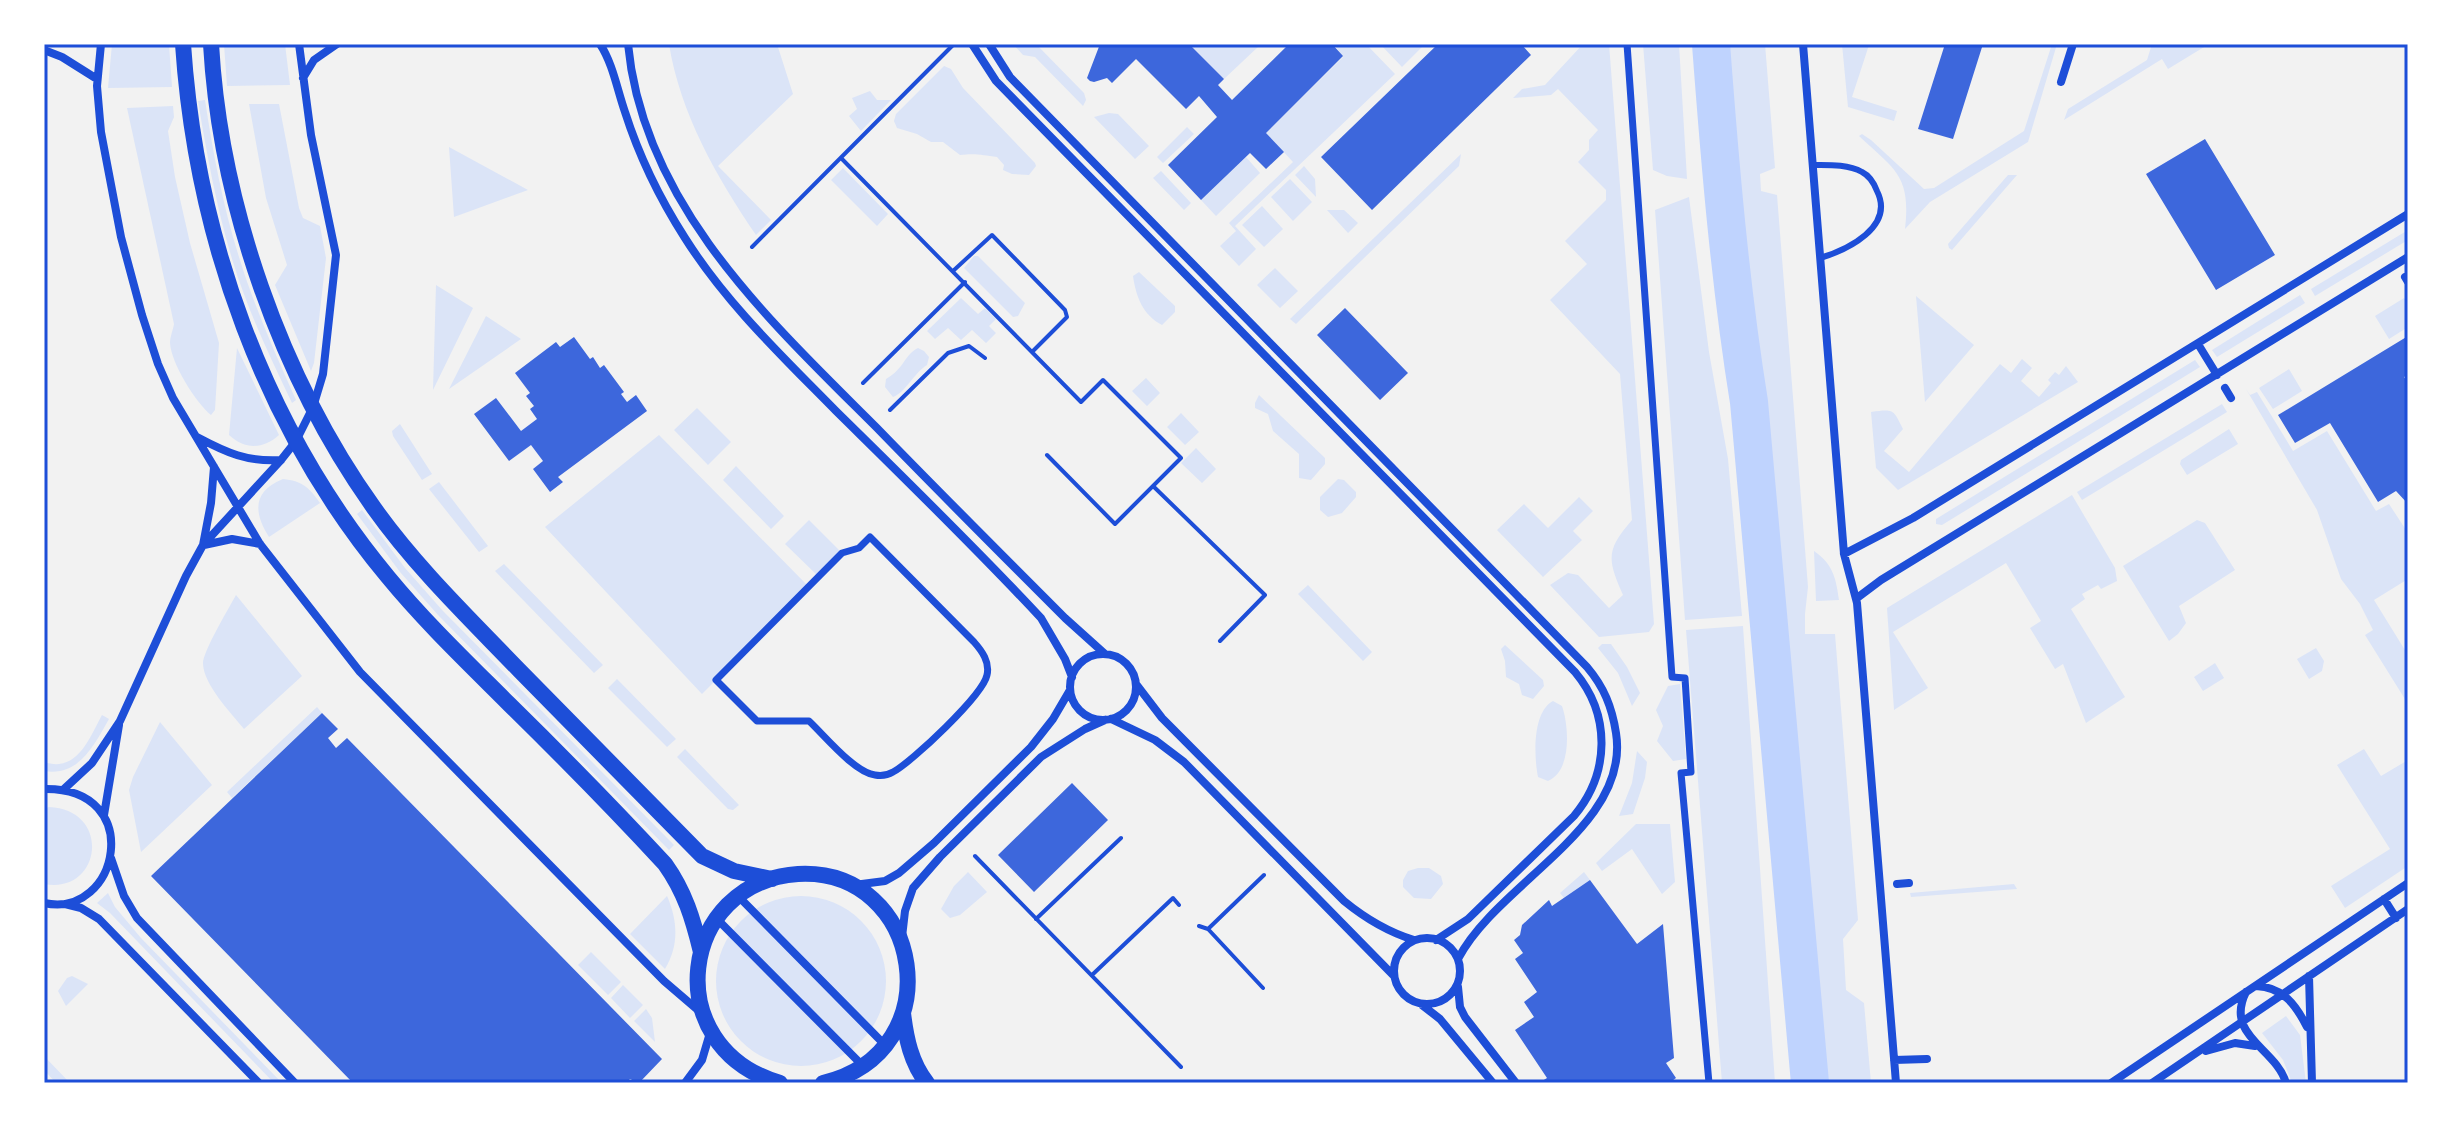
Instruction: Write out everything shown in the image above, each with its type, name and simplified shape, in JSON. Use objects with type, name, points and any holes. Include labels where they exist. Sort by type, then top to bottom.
[{"type":"main road","points":[[183,44],[191,124],[219,256],[255,357],[296,441],[343,516],[396,587],[665,864],[688,902],[701,952]]},
{"type":"main road","points":[[211,44],[219,111],[241,220],[263,291],[313,407],[374,508],[442,591],[702,856],[734,871],[772,879]]},
{"type":"main road","points":[[780,1083],[760,1077],[737,1063],[710,1032],[702,1014],[697,987],[701,952],[717,919],[738,896],[772,879],[798,874],[825,876],[850,885],[872,900],[889,919],[902,942],[908,965],[908,989],[903,1013],[886,1045],[864,1067],[842,1079],[823,1083]]},
{"type":"main road","points":[[903,1013],[908,1045],[927,1083]]},
{"type":"street","points":[[101,44],[97,79],[101,132],[116,215],[135,293],[158,364],[173,398],[260,544],[360,672],[664,981],[702,1014]]},
{"type":"street","points":[[64,789],[92,763],[120,721],[203,545],[281,460],[296,441],[313,407],[323,374],[336,255],[311,135],[299,44]]},
{"type":"street","points":[[303,79],[314,60],[337,44]]},
{"type":"street","points":[[600,44],[607,54],[644,162],[678,226],[710,274],[731,302],[797,371],[1041,618],[1072,677]]},
{"type":"street","points":[[628,44],[630,67],[642,113],[667,171],[697,226],[734,280],[780,331],[1057,610],[1105,654],[1124,662],[1136,684],[1162,718],[1344,901],[1396,935],[1414,940],[1436,940],[1450,947],[1458,959],[1460,1007],[1516,1083]]},
{"type":"street","points":[[972,44],[996,81],[1575,672],[1590,693],[1600,724],[1602,753],[1595,784],[1586,801],[1468,919],[1436,940]]},
{"type":"street","points":[[989,44],[1010,77],[1587,667],[1605,692],[1615,721],[1618,743],[1615,770],[1603,800],[1590,819],[1477,928],[1458,959]]},
{"type":"street","points":[[1627,44],[1672,677],[1685,678],[1691,772],[1681,773],[1709,1083]]},
{"type":"street","points":[[1803,44],[1844,554],[1857,598],[1896,1083]]},
{"type":"street","points":[[2061,82],[2073,44]]},
{"type":"street","points":[[44,50],[62,57],[97,79]]},
{"type":"street","points":[[1844,554],[1913,518],[2408,214]]},
{"type":"street","points":[[1857,598],[1881,580],[2408,257]]},
{"type":"street","points":[[2198,344],[2217,375]]},
{"type":"street","points":[[2225,388],[2231,398]]},
{"type":"street","points":[[196,437],[256,461],[281,460]]},
{"type":"street","points":[[203,545],[214,467]]},
{"type":"street","points":[[870,537],[881,548],[986,655],[987,675],[977,694],[914,757],[890,774],[875,775],[860,770],[809,721],[757,721],[716,680],[842,553],[859,548],[870,537]]},
{"type":"street","points":[[203,545],[232,539],[260,544]]},
{"type":"street","points":[[850,885],[885,881],[934,843],[1031,747],[1053,719],[1070,690],[1072,677],[1085,660],[1105,654]]},
{"type":"street","points":[[902,942],[905,911],[913,888],[940,857],[1041,757],[1128,709],[1136,684]]},
{"type":"street","points":[[1070,690],[1073,701],[1082,713],[1108,720],[1155,740],[1184,762],[1393,975],[1405,997],[1422,1004],[1440,1019],[1493,1083]]},
{"type":"street","points":[[104,815],[120,721]]},
{"type":"street","points":[[44,789],[64,789],[87,798],[104,815],[112,836],[111,858],[102,879],[86,895],[65,904],[46,906]]},
{"type":"street","points":[[111,858],[124,896],[137,918],[295,1083]]},
{"type":"street","points":[[1897,884],[1909,883]]},
{"type":"street","points":[[2111,1083],[2408,883]]},
{"type":"street","points":[[738,896],[886,1045]]},
{"type":"street","points":[[2384,899],[2396,918]]},
{"type":"street","points":[[65,904],[81,908],[99,919],[259,1083]]},
{"type":"street","points":[[2152,1083],[2408,909]]},
{"type":"street","points":[[717,919],[864,1067]]},
{"type":"street","points":[[1393,975],[1400,951],[1414,940]]},
{"type":"street","points":[[2309,976],[2312,1083]]},
{"type":"street","points":[[1422,1004],[1444,1000],[1458,984]]},
{"type":"street","points":[[2255,986],[2283,994],[2298,1009],[2309,1033]]},
{"type":"street","points":[[2247,991],[2241,1007],[2242,1022],[2258,1047],[2281,1070],[2286,1083]]},
{"type":"street","points":[[685,1083],[702,1060],[710,1032]]},
{"type":"street","points":[[2194,1055],[2235,1043],[2258,1047]]},
{"type":"street","points":[[1894,1060],[1927,1059]]},
{"type":"lane","points":[[1813,165],[1834,165],[1865,173],[1881,198],[1880,214],[1866,235],[1840,252],[1820,258]]},
{"type":"path","points":[[752,247],[954,44]]},
{"type":"path","points":[[841,158],[1081,402],[1103,380],[1181,458],[1115,524],[1047,455]]},
{"type":"path","points":[[953,271],[992,235],[1065,310],[1067,317],[1033,351]]},
{"type":"path","points":[[863,383],[965,282]]},
{"type":"path","points":[[890,410],[948,353],[969,346],[985,358]]},
{"type":"path","points":[[1153,486],[1265,595],[1220,641]]},
{"type":"path","points":[[1036,919],[1121,838]]},
{"type":"path","points":[[975,856],[1181,1067]]},
{"type":"path","points":[[1208,929],[1264,875]]},
{"type":"path","points":[[1092,975],[1173,898],[1179,905]]},
{"type":"path","points":[[1199,926],[1208,929],[1263,988]]},
{"type":"shaded area","points":[[112,44],[169,44],[172,87],[108,88]]},
{"type":"shaded area","points":[[224,44],[285,44],[290,85],[227,86]]},
{"type":"shaded area","points":[[669,44],[777,44],[793,94],[718,166],[771,220],[756,235],[728,191],[691,120],[674,70]]},
{"type":"shaded area","points":[[1013,44],[1036,44],[1084,93],[1086,100],[1083,106],[1035,57],[1023,55]]},
{"type":"shaded area","points":[[1189,44],[1257,44],[1259,46],[1224,79]]},
{"type":"shaded area","points":[[1334,44],[1366,44],[1395,74],[1235,226],[1256,249],[1239,266],[1220,246],[1236,231],[1229,223],[1293,162],[1266,133],[1343,57]]},
{"type":"shaded area","points":[[1380,44],[1425,44],[1402,67]]},
{"type":"shaded area","points":[[1583,44],[1609,44],[1654,624],[1649,632],[1599,637],[1550,585],[1568,573],[1578,575],[1609,608],[1623,595],[1612,563],[1614,547],[1632,520],[1620,374],[1550,300],[1587,264],[1565,241],[1606,200],[1606,190],[1578,162],[1589,150],[1589,140],[1598,130],[1558,89],[1551,95],[1513,98],[1522,89],[1545,85]]},
{"type":"shaded area","points":[[1643,44],[1679,44],[1687,179],[1653,170]]},
{"type":"shaded area","points":[[1727,44],[1765,44],[1775,168],[1760,174],[1761,191],[1777,195],[1808,587],[1805,634],[1835,634],[1858,920],[1843,939],[1846,990],[1864,1003],[1871,1083],[1823,1083],[1777,546],[1763,507],[1758,454]]},
{"type":"shaded area","points":[[1842,44],[1869,45],[1852,97],[1897,111],[1894,121],[1848,107]]},
{"type":"shaded area","points":[[2052,44],[2057,44],[2028,142],[1930,202],[1905,229],[1903,185],[1891,166],[1859,136],[1862,134],[1871,140],[1924,189],[1934,188],[2024,131]]},
{"type":"shaded area","points":[[2152,44],[2209,44],[2168,69],[2162,59],[2064,120],[2068,109],[2147,60]]},
{"type":"shaded area","points":[[944,66],[951,69],[963,88],[1035,163],[1029,175],[1003,170],[1004,165],[997,157],[960,155],[943,142],[931,142],[897,128],[894,121],[896,114]]},
{"type":"shaded area","points":[[870,91],[877,100],[891,100],[861,131],[849,116],[857,109],[852,98]]},
{"type":"shaded area","points":[[205,100],[233,238],[258,311],[296,400],[292,403],[252,316],[227,242],[198,101]]},
{"type":"shaded area","points":[[249,104],[279,104],[299,208],[303,218],[320,226],[326,258],[311,371],[275,285],[287,265],[266,198]]},
{"type":"shaded area","points":[[173,106],[174,117],[168,131],[175,177],[190,243],[219,343],[215,410],[211,415],[185,382],[171,351],[174,324],[127,108]]},
{"type":"shaded area","points":[[1118,114],[1149,146],[1135,159],[1094,117]]},
{"type":"shaded area","points":[[1187,127],[1194,134],[1163,163],[1157,157]]},
{"type":"shaded area","points":[[449,147],[528,190],[454,217]]},
{"type":"shaded area","points":[[1461,154],[1459,166],[1296,324],[1290,319]]},
{"type":"shaded area","points":[[1246,157],[1260,173],[1216,216],[1201,200]]},
{"type":"shaded area","points":[[1304,166],[1315,179],[1316,197],[1295,175]]},
{"type":"shaded area","points":[[843,168],[888,214],[877,226],[831,180]]},
{"type":"shaded area","points":[[1161,171],[1191,203],[1184,210],[1153,178]]},
{"type":"shaded area","points":[[2008,175],[2017,175],[1952,250],[1949,248],[1948,244]]},
{"type":"shaded area","points":[[1290,179],[1312,202],[1293,221],[1271,197]]},
{"type":"shaded area","points":[[1689,197],[1709,352],[1728,459],[1742,616],[1685,620],[1655,210]]},
{"type":"shaded area","points":[[1262,206],[1283,229],[1264,247],[1242,225]]},
{"type":"shaded area","points":[[1327,210],[1344,210],[1358,223],[1348,233]]},
{"type":"shaded area","points":[[2408,230],[2408,240],[2315,296],[2311,289]]},
{"type":"shaded area","points":[[974,256],[978,256],[1025,303],[1018,316],[1013,317],[964,268]]},
{"type":"shaded area","points":[[1275,268],[1298,291],[1280,308],[1257,285]]},
{"type":"shaded area","points":[[1139,272],[1175,306],[1175,312],[1162,325],[1145,311],[1138,298],[1133,276]]},
{"type":"shaded area","points":[[436,285],[473,308],[433,390]]},
{"type":"shaded area","points":[[2300,295],[2305,303],[2217,357],[2212,350]]},
{"type":"shaded area","points":[[1916,296],[1974,345],[1925,402]]},
{"type":"shaded area","points":[[961,298],[978,314],[985,308],[996,319],[989,326],[996,333],[986,343],[972,330],[961,340],[948,328],[935,339],[927,331]]},
{"type":"shaded area","points":[[2404,298],[2408,304],[2408,327],[2389,339],[2375,316]]},
{"type":"shaded area","points":[[486,316],[521,339],[449,389]]},
{"type":"shaded area","points":[[237,348],[279,435],[261,445],[241,443],[229,435]]},
{"type":"shaded area","points":[[918,348],[929,357],[927,365],[893,397],[885,387],[886,379]]},
{"type":"shaded area","points":[[2022,359],[2032,368],[2021,381],[2039,397],[2051,383],[2048,380],[2055,372],[2059,375],[2066,366],[2078,382],[1898,490],[1876,468],[1871,412],[1889,411],[1897,417],[1903,429],[1884,451],[1909,472],[2000,364],[2011,373]]},
{"type":"shaded area","points":[[2195,360],[2200,367],[1942,525],[1936,524],[1936,519]]},
{"type":"shaded area","points":[[2289,369],[2302,391],[2273,409],[2259,388]]},
{"type":"shaded area","points":[[1146,378],[1160,393],[1147,406],[1132,391]]},
{"type":"shaded area","points":[[2246,389],[2250,395],[2257,392],[2293,451],[2327,431],[2376,511],[2389,504],[2408,533],[2408,579],[2374,600],[2408,655],[2408,704],[2365,635],[2373,630],[2360,604],[2341,579],[2317,510]]},
{"type":"shaded area","points":[[1259,395],[1325,458],[1325,464],[1311,480],[1299,478],[1299,454],[1273,431],[1268,414],[1255,408]]},
{"type":"shaded area","points":[[2222,404],[2227,412],[2082,500],[2077,492]]},
{"type":"shaded area","points":[[697,408],[731,442],[708,465],[674,430]]},
{"type":"shaded area","points":[[1181,413],[1199,432],[1185,445],[1167,427]]},
{"type":"shaded area","points":[[400,424],[432,474],[422,480],[393,436],[392,431]]},
{"type":"shaded area","points":[[2229,429],[2238,444],[2187,475],[2180,464],[2181,460]]},
{"type":"shaded area","points":[[659,435],[809,587],[702,694],[545,527]]},
{"type":"shaded area","points":[[1196,448],[1216,469],[1202,483],[1181,463]]},
{"type":"shaded area","points":[[736,466],[784,516],[771,529],[723,480]]},
{"type":"shaded area","points":[[283,479],[304,486],[320,503],[269,537],[260,519],[259,503],[266,490]]},
{"type":"shaded area","points":[[1338,479],[1344,480],[1356,492],[1356,497],[1342,513],[1328,517],[1320,510],[1320,497]]},
{"type":"shaded area","points":[[439,482],[488,546],[479,552],[429,489]]},
{"type":"shaded area","points":[[2072,495],[2115,568],[2117,581],[2101,589],[2098,585],[2082,594],[2085,599],[2071,609],[2125,697],[2086,723],[2063,664],[2055,669],[2030,628],[2041,621],[2006,563],[1893,632],[1928,688],[1894,710],[1887,608]]},
{"type":"shaded area","points":[[1579,497],[1593,511],[1573,531],[1582,540],[1543,577],[1497,530],[1524,504],[1548,528]]},
{"type":"shaded area","points":[[362,510],[405,568],[443,611],[674,845],[669,850],[438,615],[400,572],[357,514]]},
{"type":"shaded area","points":[[809,520],[842,553],[819,577],[785,544]]},
{"type":"shaded area","points":[[2197,520],[2205,523],[2235,570],[2179,606],[2186,623],[2169,641],[2123,566]]},
{"type":"shaded area","points":[[1814,551],[1826,561],[1832,572],[1839,600],[1816,601]]},
{"type":"shaded area","points":[[504,564],[603,665],[594,673],[495,571]]},
{"type":"shaded area","points":[[1308,585],[1372,652],[1363,661],[1298,594]]},
{"type":"shaded area","points":[[236,595],[302,676],[244,729],[213,690],[203,664],[211,641]]},
{"type":"shaded area","points":[[1743,626],[1775,1083],[1722,1083],[1686,630]]},
{"type":"shaded area","points":[[1602,644],[1611,644],[1640,693],[1632,706],[1618,673],[1598,648]]},
{"type":"shaded area","points":[[1505,645],[1543,680],[1544,686],[1533,699],[1522,695],[1519,684],[1506,677],[1501,649]]},
{"type":"shaded area","points":[[2316,648],[2324,661],[2322,671],[2309,679],[2297,659]]},
{"type":"shaded area","points":[[2215,663],[2224,678],[2203,691],[2194,677]]},
{"type":"shaded area","points":[[617,679],[676,739],[667,747],[608,688]]},
{"type":"shaded area","points":[[1680,684],[1686,759],[1673,761],[1657,741],[1663,726],[1656,710],[1668,686]]},
{"type":"shaded area","points":[[1553,701],[1562,706],[1567,747],[1561,768],[1548,781],[1538,777],[1536,736],[1541,715]]},
{"type":"shaded area","points":[[317,707],[322,713],[232,798],[227,792]]},
{"type":"shaded area","points":[[102,715],[109,719],[84,757],[67,769],[44,771],[44,762],[65,763],[80,752]]},
{"type":"shaded area","points":[[160,722],[212,785],[141,852],[129,790]]},
{"type":"shaded area","points":[[685,749],[739,805],[733,810],[728,809],[677,757]]},
{"type":"shaded area","points":[[2364,749],[2381,776],[2408,760],[2408,866],[2345,908],[2331,886],[2390,849],[2337,765]]},
{"type":"shaded area","points":[[1637,751],[1647,762],[1645,778],[1633,814],[1619,816],[1632,783]]},
{"type":"shaded area","points":[[49,807],[69,812],[83,822],[91,836],[92,851],[88,865],[78,877],[63,884],[44,884],[44,809]]},
{"type":"shaded area","points":[[1636,824],[1670,824],[1675,882],[1662,894],[1632,849],[1602,871],[1596,863]]},
{"type":"shaded area","points":[[1429,868],[1441,876],[1443,884],[1431,899],[1414,898],[1403,887],[1408,871]]},
{"type":"shaded area","points":[[968,872],[987,892],[960,915],[950,918],[941,909],[954,886]]},
{"type":"shaded area","points":[[1584,872],[1590,880],[1564,898],[1560,893]]},
{"type":"shaded area","points":[[2014,884],[2017,889],[1911,897],[1910,893]]},
{"type":"shaded area","points":[[108,893],[115,907],[141,938],[282,1083],[274,1083],[97,903]]},
{"type":"shaded area","points":[[667,896],[673,915],[675,942],[665,969],[630,934]]},
{"type":"shaded area","points":[[801,896],[833,903],[861,921],[879,949],[886,981],[879,1013],[861,1041],[833,1059],[801,1066],[769,1059],[741,1041],[723,1013],[716,981],[723,949],[741,921],[769,903]]},
{"type":"shaded area","points":[[591,952],[621,982],[608,995],[578,965]]},
{"type":"shaded area","points":[[72,976],[88,984],[66,1006],[58,991]]},
{"type":"shaded area","points":[[623,985],[643,1005],[630,1018],[611,998]]},
{"type":"shaded area","points":[[646,1009],[652,1018],[655,1042],[634,1021]]},
{"type":"shaded area","points":[[2286,1016],[2300,1035],[2306,1083],[2292,1083],[2283,1060],[2262,1033]]},
{"type":"shaded area","points":[[44,1056],[70,1083],[56,1083],[44,1070]]},
{"type":"building","points":[[1100,44],[1189,44],[1224,79],[1218,85],[1232,100],[1289,44],[1332,44],[1343,56],[1266,133],[1284,152],[1266,169],[1250,153],[1201,200],[1168,165],[1217,117],[1199,96],[1186,109],[1136,59],[1112,83],[1107,78],[1090,81],[1087,78]]},
{"type":"building","points":[[1438,44],[1521,44],[1531,55],[1372,210],[1321,157]]},
{"type":"building","points":[[1945,44],[1983,44],[1953,139],[1918,129]]},
{"type":"building","points":[[2205,139],[2275,255],[2216,290],[2146,174]]},
{"type":"building","points":[[1345,308],[1408,373],[1380,400],[1317,335]]},
{"type":"building","points":[[2408,336],[2408,375],[2404,377],[2408,383],[2408,504],[2396,491],[2378,502],[2330,423],[2295,443],[2278,415]]},
{"type":"building","points":[[574,337],[590,359],[593,357],[600,368],[604,365],[624,392],[621,394],[627,402],[636,395],[647,411],[558,477],[563,482],[550,492],[533,469],[543,461],[531,445],[509,461],[474,414],[496,398],[521,431],[537,419],[530,409],[534,406],[526,396],[530,393],[515,373],[556,342],[560,347]]},
{"type":"building","points":[[322,713],[338,729],[328,738],[336,748],[347,738],[662,1059],[639,1083],[630,1079],[626,1083],[353,1083],[151,876]]},
{"type":"building","points":[[1072,783],[1108,820],[1034,892],[998,855]]},
{"type":"building","points":[[1590,880],[1637,944],[1663,924],[1674,1058],[1666,1063],[1676,1078],[1669,1083],[1539,1083],[1547,1078],[1515,1030],[1534,1017],[1524,1002],[1537,992],[1515,959],[1523,953],[1514,940],[1520,935],[1522,925],[1549,900],[1552,906]]},
{"type":"waterway","points":[[1711,44],[1731,269],[1749,402],[1810,1083]]}]
